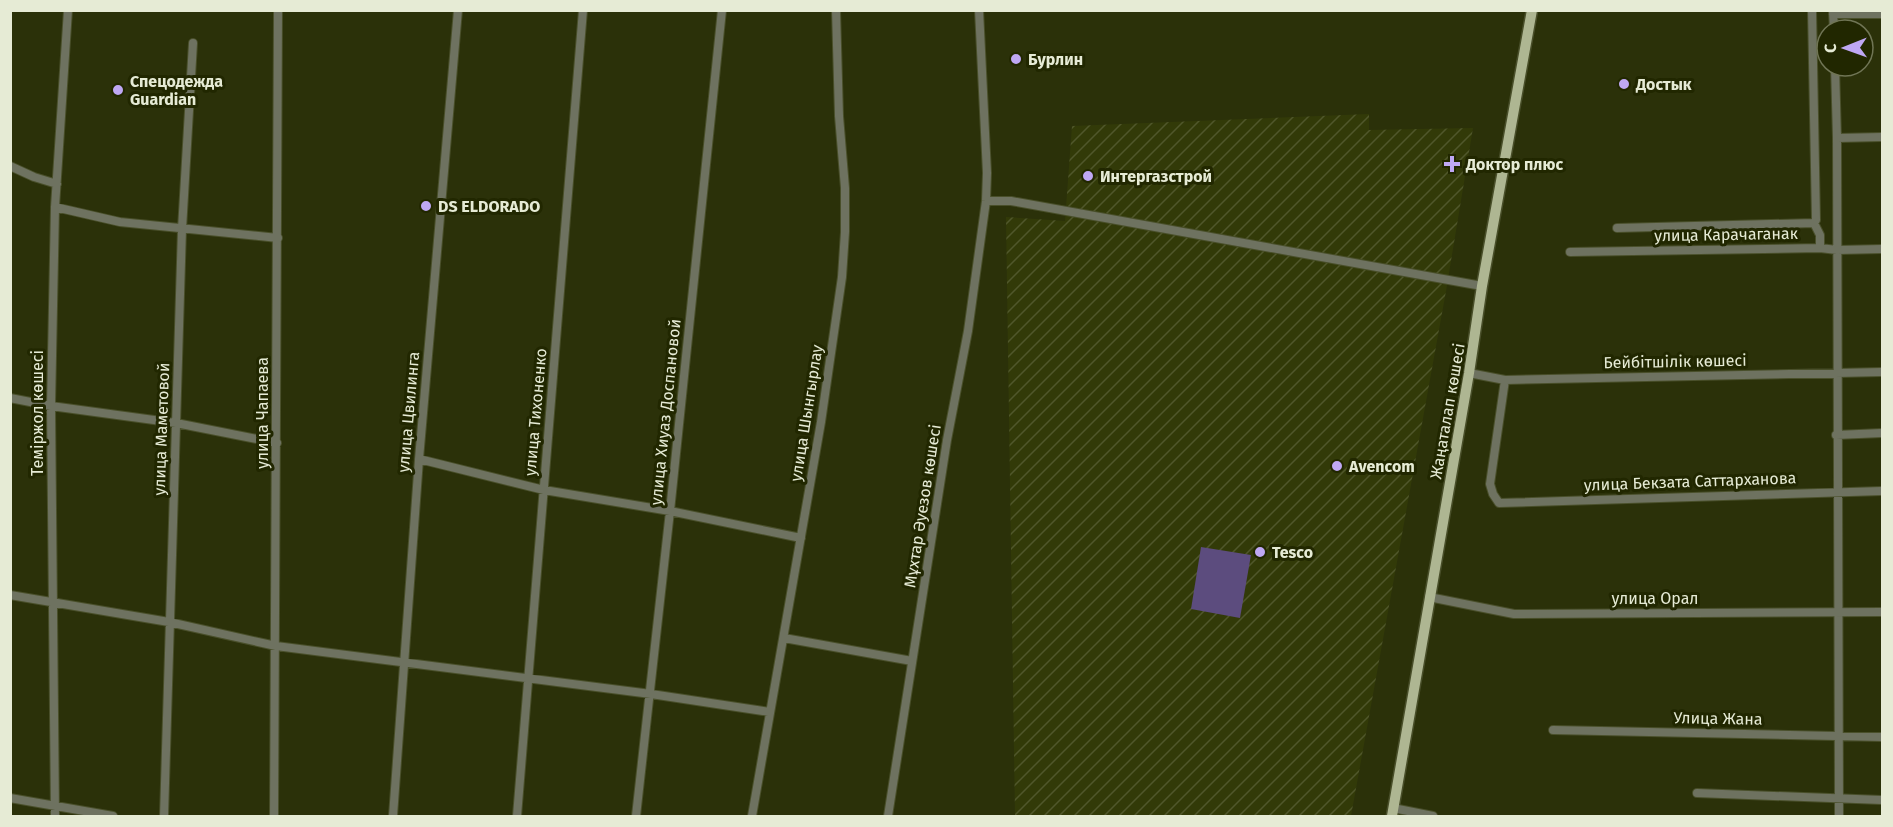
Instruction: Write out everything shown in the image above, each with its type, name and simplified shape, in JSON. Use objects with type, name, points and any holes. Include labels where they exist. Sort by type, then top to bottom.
[{"type":"main road","name":"Жаңаталап көшесі","points":[[1393,812],[1482,286],[1532,10]]},
{"type":"street","name":"Теміржол көшесі","points":[[55,816],[51,406],[55,207],[68,10]]},
{"type":"street","name":"улица Чапаева","points":[[274,816],[278,10]]},
{"type":"street","name":"улица Цвилинга","points":[[393,816],[419,459],[458,10]]},
{"type":"street","name":"улица Тихоненко","points":[[517,816],[583,10]]},
{"type":"street","name":"улица Хиуаз Доспановой","points":[[636,816],[651,694],[722,10]]},
{"type":"street","name":"улица Шынгырлау","points":[[752,816],[823,411],[842,277],[845,232],[838,116],[836,10]]},
{"type":"street","name":"Мұхтар Әуезов көшесі","points":[[888,816],[947,440],[968,331],[986,201],[987,173],[979,10]]},
{"type":"street","points":[[1812,10],[1816,220],[1814,223],[1820,235],[1820,248]]},
{"type":"street","points":[[1833,12],[1882,14]]},
{"type":"street","name":"улица Маметовой","points":[[164,816],[182,229],[193,43]]},
{"type":"street","points":[[1835,78],[1839,816]]},
{"type":"street","points":[[1837,138],[1882,137]]},
{"type":"street","points":[[10,166],[57,184]]},
{"type":"street","points":[[986,201],[1011,201],[1482,286]]},
{"type":"street","points":[[55,207],[120,222],[278,238]]},
{"type":"street","points":[[1617,228],[1814,223]]},
{"type":"street","name":"улица Карачаганак","points":[[1570,252],[1882,249]]},
{"type":"street","name":"Бейбітшілік көшесі","points":[[1469,373],[1505,380],[1882,372]]},
{"type":"street","name":"улица Бекзата Саттарханова","points":[[1505,380],[1491,484],[1493,494],[1499,503],[1882,491]]},
{"type":"street","points":[[10,398],[51,406],[176,423],[277,443]]},
{"type":"street","points":[[1836,435],[1882,433]]},
{"type":"street","points":[[419,459],[544,490],[670,511],[801,538]]},
{"type":"street","points":[[10,595],[169,622],[276,646],[651,694],[770,712]]},
{"type":"street","name":"улица Орал","points":[[1429,597],[1514,614],[1882,612]]},
{"type":"street","points":[[784,638],[912,662]]},
{"type":"street","name":"Улица Жана","points":[[1553,730],[1882,737]]},
{"type":"street","points":[[1697,793],[1882,800]]},
{"type":"street","points":[[10,798],[113,816]]},
{"type":"street","points":[[1393,812],[1433,816]]},
{"type":"shaded area","points":[[1369,114],[1369,130],[1473,128],[1446,291],[1351,816],[1015,816],[1006,217],[1065,221],[1072,126]]},
{"type":"shaded area","points":[[1201,547],[1251,555],[1240,618],[1191,609]]},
{"type":"place","name":"Бурлин","points":[[1016,59]]},
{"type":"place","name":"Достык","points":[[1624,84]]},
{"type":"place","name":"Спецодежда Guardian","points":[[118,90]]},
{"type":"place","name":"Доктор плюс","points":[[1452,164]]},
{"type":"place","name":"Интергазстрой","points":[[1088,176]]},
{"type":"place","name":"DS ELDORADO","points":[[426,206]]},
{"type":"place","name":"Avencom","points":[[1337,466]]},
{"type":"place","name":"Tesco","points":[[1260,552]]}]
